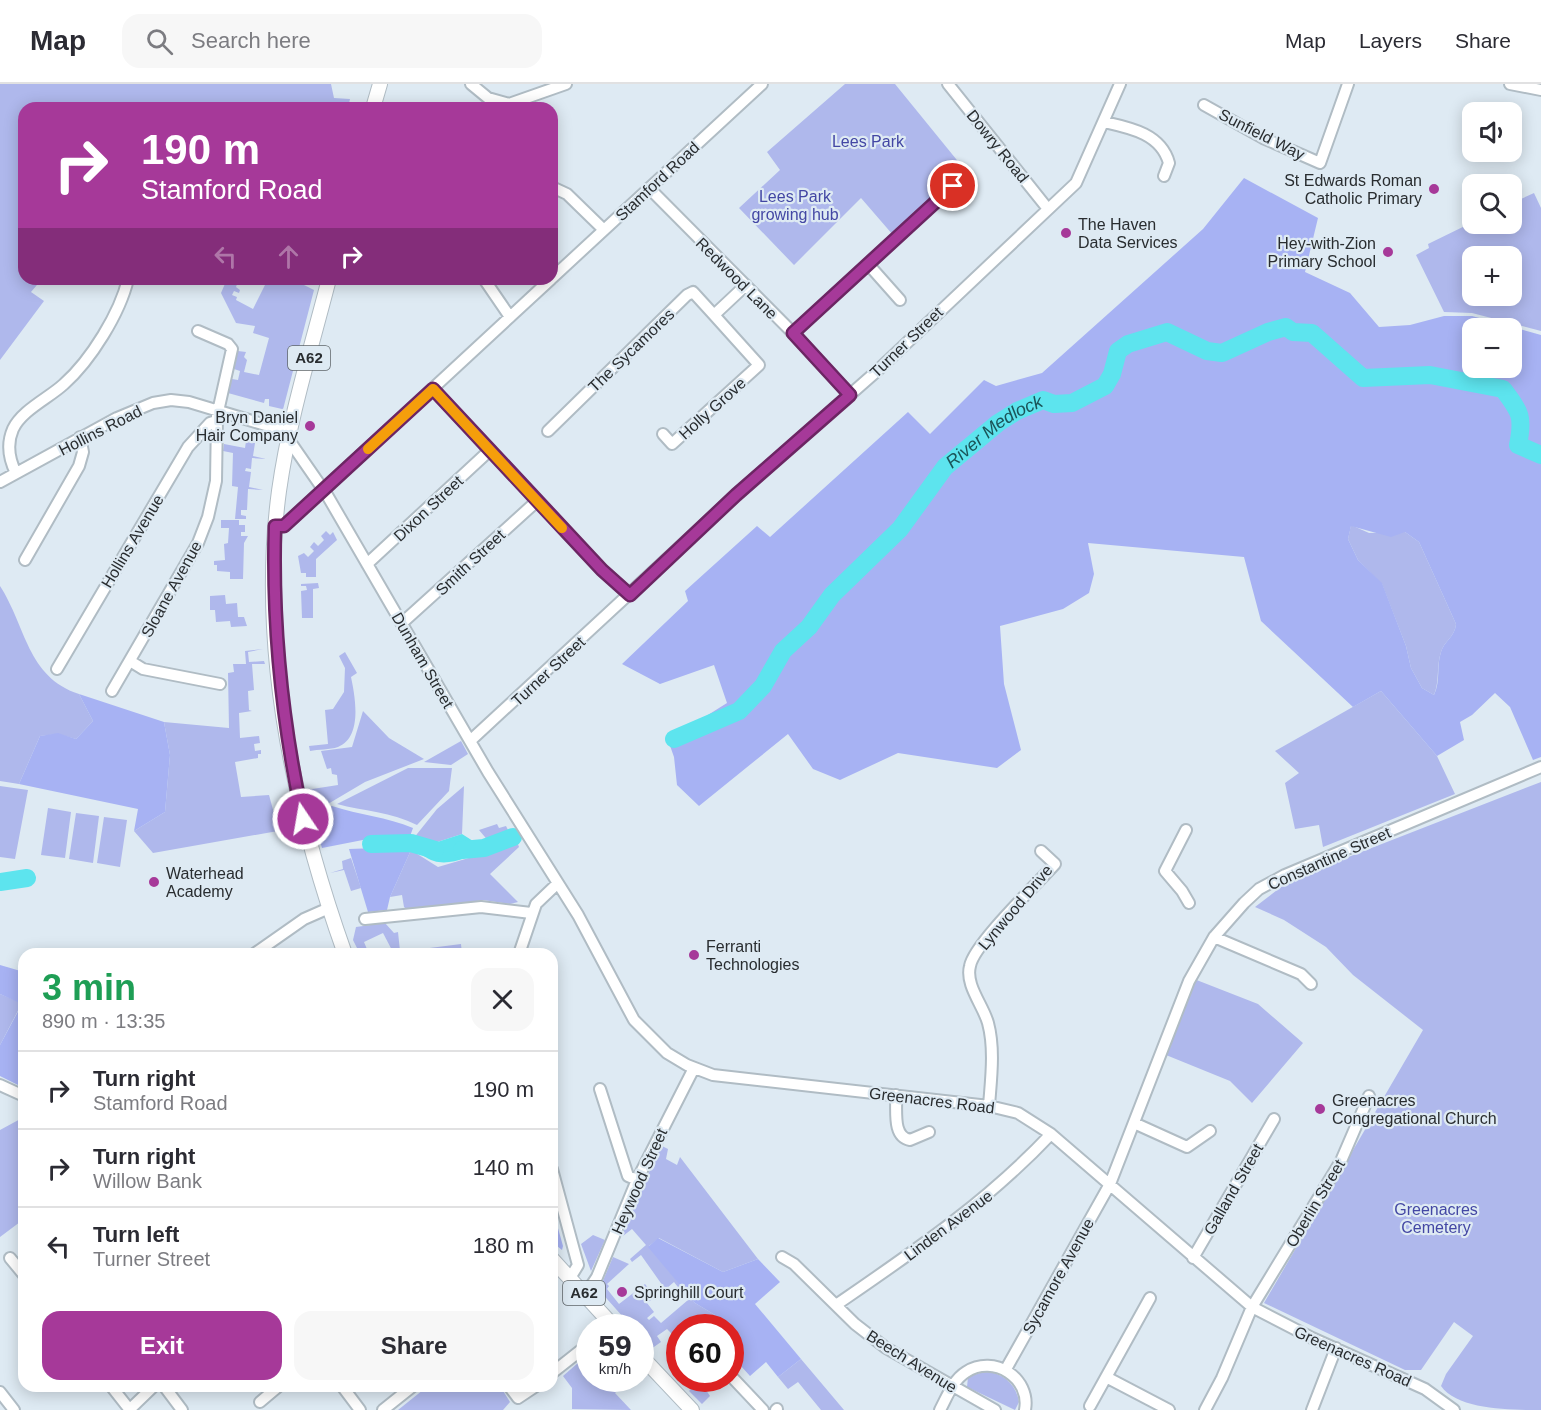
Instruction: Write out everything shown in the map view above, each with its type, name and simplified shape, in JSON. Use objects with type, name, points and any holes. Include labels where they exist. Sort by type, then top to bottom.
[{"type":"main road","points":[[375,102],[380,84]]},
{"type":"main road","name":"A62","points":[[327,285],[288,437],[275,526],[276,631],[287,734],[303,819],[343,948]]},
{"type":"main road","name":"A62","points":[[558,1268],[570,1278],[602,1314]]},
{"type":"main road","points":[[654,1370],[692,1410]]},
{"type":"street","points":[[471,84],[488,98],[502,102]]},
{"type":"street","points":[[515,102],[566,84]]},
{"type":"street","name":"Stamford Road","points":[[558,271],[762,84]]},
{"type":"street","name":"Dowry Road","points":[[948,84],[1048,209]]},
{"type":"street","name":"Turner Street","points":[[470,741],[736,495],[850,395],[1076,183],[1120,84]]},
{"type":"street","name":"Sunfield Way","points":[[1204,105],[1263,138],[1320,163],[1348,84]]},
{"type":"street","points":[[1510,84],[1541,90]]},
{"type":"street","points":[[1104,122],[1133,129],[1162,145],[1169,164],[1164,176]]},
{"type":"street","points":[[793,333],[953,186]]},
{"type":"street","name":"Redwood Lane","points":[[649,188],[793,333],[850,395]]},
{"type":"street","points":[[558,190],[567,194],[603,229]]},
{"type":"street","points":[[868,264],[900,300]]},
{"type":"street","points":[[16,473],[9,454],[9,442],[14,428],[66,383],[97,344],[124,298],[127,285]]},
{"type":"street","points":[[488,285],[510,317]]},
{"type":"street","name":"Stamford Road","points":[[275,526],[284,526],[544,285]]},
{"type":"street","points":[[714,315],[746,285]]},
{"type":"street","name":"The Sycamores","points":[[548,431],[687,295],[693,292],[714,315]]},
{"type":"street","name":"Holly Grove","points":[[663,434],[672,444],[759,365],[714,315]]},
{"type":"street","name":"Sloane Avenue","points":[[112,691],[198,543],[207,521],[216,481],[217,415],[232,349],[228,344],[198,331]]},
{"type":"street","points":[[433,389],[602,570],[630,595]]},
{"type":"street","name":"Hollins Road","points":[[0,482],[80,437],[153,403],[189,402],[217,415],[282,430],[288,437]]},
{"type":"street","name":"Hollins Avenue","points":[[57,669],[188,447],[217,415]]},
{"type":"street","points":[[25,560],[79,466],[82,452],[80,437]]},
{"type":"street","name":"Dunham Street","points":[[288,437],[323,490],[557,884]]},
{"type":"street","name":"Dixon Street","points":[[367,564],[489,451]]},
{"type":"street","name":"Smith Street","points":[[402,623],[537,501]]},
{"type":"street","points":[[130,661],[143,669],[220,684]]},
{"type":"street","name":"Constantine Street","points":[[1110,1184],[1189,981],[1214,937],[1259,889],[1285,875],[1541,766]]},
{"type":"street","points":[[1186,830],[1165,871],[1189,903]]},
{"type":"street","name":"Lynwood Drive","points":[[989,1106],[992,1066],[988,1023],[970,979],[970,965],[990,936],[1055,864],[1041,852]]},
{"type":"street","points":[[521,948],[531,913],[538,901],[557,884]]},
{"type":"street","name":"Greenacres Road","points":[[557,884],[578,915],[634,1020],[667,1053],[694,1068],[713,1075],[989,1106],[1018,1113],[1051,1134],[1192,1258],[1252,1307],[1425,1389],[1447,1408]]},
{"type":"street","points":[[365,919],[481,907],[531,913]]},
{"type":"street","points":[[263,948],[304,919],[329,909]]},
{"type":"street","points":[[1214,937],[1301,974],[1311,984]]},
{"type":"street","name":"Heywood Street","points":[[585,1295],[597,1277],[637,1180],[694,1068]]},
{"type":"street","points":[[0,1085],[18,1093]]},
{"type":"street","points":[[600,1089],[628,1176],[637,1180]]},
{"type":"street","points":[[896,1095],[897,1127],[902,1136],[910,1140],[929,1132]]},
{"type":"street","name":"Oberlin Street","points":[[1205,1410],[1222,1378],[1252,1307],[1341,1161],[1369,1096]]},
{"type":"street","name":"Galland Street","points":[[1192,1258],[1274,1119]]},
{"type":"street","points":[[1134,1123],[1188,1147],[1210,1131]]},
{"type":"street","name":"Linden Avenue","points":[[836,1305],[951,1226],[1006,1180],[1051,1134]]},
{"type":"street","name":"Sycamore Avenue","points":[[1006,1369],[1110,1184]]},
{"type":"street","points":[[558,1191],[578,1266],[570,1278]]},
{"type":"street","name":"Beech Avenue","points":[[782,1257],[794,1264],[855,1324],[885,1348],[995,1410]]},
{"type":"street","points":[[10,1258],[18,1267]]},
{"type":"street","points":[[1090,1406],[1150,1298]]},
{"type":"street","points":[[1312,1410],[1336,1348]]},
{"type":"street","points":[[558,1368],[576,1354]]},
{"type":"street","points":[[940,1410],[952,1387],[966,1372],[977,1367],[1006,1369],[1022,1387],[1025,1396],[1025,1410]]},
{"type":"street","points":[[1106,1377],[1169,1410]]},
{"type":"street","points":[[744,1390],[763,1410]]},
{"type":"street","points":[[0,1392],[14,1410]]},
{"type":"street","points":[[116,1392],[130,1410],[148,1392]]},
{"type":"street","points":[[168,1392],[182,1410]]},
{"type":"street","points":[[260,1402],[272,1392]]},
{"type":"street","points":[[346,1392],[360,1410]]},
{"type":"street","points":[[383,1410],[406,1392]]},
{"type":"street","points":[[514,1392],[518,1398],[527,1392]]},
{"type":"green space","points":[[0,84],[331,84],[334,98],[350,99],[349,102],[18,102],[18,285],[37,285],[31,292],[44,301],[0,360]]},
{"type":"green space","name":"Lees Park","points":[[845,84],[895,84],[965,170],[893,235],[861,198],[794,265],[739,208],[780,170],[767,152]]},
{"type":"green space","points":[[1534,193],[1541,208],[1541,331],[1522,326],[1522,318],[1491,318],[1472,313],[1444,312],[1416,255],[1429,248],[1428,244],[1462,227],[1462,234],[1522,234],[1522,198]]},
{"type":"green space","points":[[224,285],[237,285],[239,293],[234,291],[232,295],[237,297],[236,300],[253,309],[265,285],[304,285],[314,290],[280,421],[282,409],[269,406],[269,399],[265,399],[264,403],[228,393],[232,379],[238,380],[240,371],[234,369],[238,351],[246,352],[244,372],[259,375],[269,338],[253,333],[255,326],[236,323],[221,293]]},
{"type":"green space","points":[[246,441],[255,443],[253,456],[266,459],[252,458],[251,469],[246,468],[245,471],[251,472],[249,487],[263,490],[248,489],[247,510],[241,510],[241,515],[246,516],[246,519],[235,519],[238,487],[232,486],[233,453],[223,451],[224,444],[245,448]]},
{"type":"green space","points":[[221,520],[239,520],[239,525],[245,525],[245,532],[241,532],[241,536],[248,536],[244,543],[243,579],[230,579],[230,572],[217,571],[217,565],[214,565],[214,561],[225,560],[224,544],[228,543],[229,528],[221,528]]},
{"type":"green space","points":[[1351,525],[1369,533],[1405,532],[1419,542],[1456,624],[1454,632],[1441,652],[1434,695],[1422,688],[1411,668],[1406,646],[1382,584],[1358,560],[1348,539]]},
{"type":"green space","points":[[326,531],[330,535],[333,532],[337,540],[316,559],[316,577],[306,577],[306,573],[301,573],[298,556],[304,553],[308,557],[314,551],[310,547],[314,542],[318,546],[324,540],[321,536]]},
{"type":"green space","points":[[318,583],[319,588],[313,589],[313,618],[302,618],[301,591],[307,590],[306,586],[301,586],[301,584]]},
{"type":"green space","points":[[0,586],[38,663],[48,676],[79,694],[93,721],[76,739],[58,734],[40,736],[19,784],[0,781]]},
{"type":"green space","points":[[225,595],[226,604],[237,603],[238,617],[244,617],[247,626],[231,627],[230,621],[216,622],[215,610],[210,610],[210,596]]},
{"type":"green space","points":[[263,649],[248,652],[249,662],[264,661],[265,664],[252,664],[254,690],[248,691],[249,710],[252,711],[239,713],[240,738],[259,736],[260,743],[254,744],[255,751],[261,750],[261,754],[258,754],[258,758],[235,762],[241,797],[269,795],[275,817],[288,814],[289,829],[153,853],[134,831],[165,812],[170,755],[164,722],[229,728],[228,673],[234,672],[233,664],[246,664],[245,651]]},
{"type":"green space","points":[[345,652],[357,673],[351,677],[355,715],[351,735],[338,747],[310,751],[309,746],[328,744],[325,710],[333,709],[344,692],[345,668],[339,656]]},
{"type":"green space","points":[[1381,691],[1437,756],[1455,794],[1323,847],[1319,825],[1295,829],[1285,783],[1299,773],[1275,751]]},
{"type":"green space","points":[[363,711],[389,738],[424,759],[365,782],[311,814],[306,790],[338,785],[337,775],[332,774],[331,768],[327,769],[321,751],[352,747]]},
{"type":"green space","points":[[461,741],[468,754],[451,765],[424,762]]},
{"type":"green space","points":[[408,768],[452,768],[449,791],[417,825],[388,814],[337,804]]},
{"type":"green space","name":"Greenacres Cemetery","points":[[1541,782],[1541,1410],[1515,1410],[1486,1407],[1459,1400],[1441,1386],[1446,1374],[1473,1336],[1454,1322],[1421,1370],[1405,1370],[1264,1303],[1423,1030],[1353,975],[1326,947],[1284,920],[1255,907],[1281,887],[1333,863]]},
{"type":"green space","points":[[0,786],[28,790],[15,859],[0,857]]},
{"type":"green space","points":[[464,786],[462,834],[425,846],[413,839],[437,809]]},
{"type":"green space","points":[[48,808],[71,812],[65,858],[41,855]]},
{"type":"green space","points":[[76,813],[99,816],[93,863],[69,859]]},
{"type":"green space","points":[[104,817],[127,820],[120,867],[97,863]]},
{"type":"green space","points":[[497,824],[499,828],[506,826],[511,836],[490,843],[479,830]]},
{"type":"green space","points":[[516,839],[519,847],[490,874],[518,902],[510,904],[483,900],[409,911],[404,907],[402,895],[390,897],[411,850],[438,867],[479,855]]},
{"type":"green space","points":[[351,858],[361,888],[351,891],[344,870],[330,873],[343,869],[342,861]]},
{"type":"green space","points":[[385,923],[394,933],[398,932],[400,948],[391,948],[383,933],[364,942],[366,948],[357,948],[353,940],[356,927]]},
{"type":"green space","points":[[461,944],[461,948],[430,948]]},
{"type":"green space","points":[[1194,979],[1258,1004],[1303,1043],[1252,1103],[1230,1081],[1166,1055]]},
{"type":"green space","points":[[0,994],[18,1001],[18,1011],[0,1045]]},
{"type":"green space","points":[[18,1120],[18,1224],[0,1237],[0,1130]]},
{"type":"green space","points":[[660,1147],[668,1149],[666,1159],[677,1165],[680,1157],[758,1259],[723,1272],[659,1238],[649,1246],[695,1303],[713,1314],[672,1314],[688,1300],[674,1282],[667,1288],[672,1295],[670,1296],[641,1255],[632,1262],[630,1259],[646,1245],[632,1229],[622,1235]]},
{"type":"green space","points":[[593,1235],[605,1240],[591,1271],[581,1244]]},
{"type":"green space","points":[[613,1257],[629,1264],[607,1284],[609,1286],[607,1289],[619,1304],[645,1284],[655,1297],[647,1303],[654,1312],[652,1314],[620,1314],[599,1290]]},
{"type":"green space","points":[[654,1316],[661,1323],[666,1319],[666,1330],[657,1336],[661,1342],[654,1347]]},
{"type":"green space","points":[[801,1359],[844,1410],[821,1410],[798,1382],[788,1389],[778,1377]]},
{"type":"green space","points":[[576,1365],[576,1392],[616,1392],[631,1410],[572,1409],[572,1388],[563,1376]]},
{"type":"green space","points":[[986,1371],[1004,1377],[1012,1385],[1019,1402],[1015,1410],[967,1387],[968,1377]]},
{"type":"green space","points":[[420,1392],[504,1392],[510,1402],[503,1410],[398,1410]]},
{"type":"green space","points":[[690,1392],[707,1392],[710,1396],[702,1404]]},
{"type":"shaded area","points":[[1244,178],[1318,218],[1305,272],[1350,293],[1379,327],[1410,325],[1444,316],[1479,318],[1462,318],[1462,378],[1522,378],[1522,330],[1541,335],[1541,757],[1533,760],[1510,707],[1495,693],[1472,715],[1460,722],[1464,740],[1437,756],[1381,691],[1353,707],[1261,621],[1244,557],[1088,543],[1094,574],[1089,593],[1063,609],[1000,626],[1004,684],[1021,750],[997,768],[898,753],[840,780],[813,769],[788,734],[699,806],[677,785],[674,757],[668,740],[727,703],[714,665],[660,684],[622,664],[688,601],[685,591],[757,526],[770,537],[908,412],[930,434],[984,380],[996,386],[1042,373],[1203,229]],"holes":[[[1351,526],[1391,537],[1405,532],[1419,542],[1456,624],[1454,632],[1441,652],[1434,695],[1422,688],[1411,668],[1406,646],[1382,583],[1358,560],[1348,539]]]},
{"type":"shaded area","points":[[79,694],[164,722],[170,755],[165,812],[134,831],[138,809],[19,784],[40,736],[58,733],[76,739],[93,721]]},
{"type":"shaded area","points":[[332,806],[413,828],[409,839],[378,837],[322,848],[313,817]]},
{"type":"shaded area","points":[[462,834],[484,848],[467,857],[440,862],[431,860],[410,847],[413,839],[425,846]]},
{"type":"shaded area","points":[[404,847],[411,850],[390,897],[387,910],[368,912],[349,849]]},
{"type":"shaded area","points":[[0,965],[18,970],[18,1002],[0,994]]},
{"type":"shaded area","points":[[18,1011],[18,1085],[0,1076],[0,1045]]},
{"type":"shaded area","points":[[558,1228],[563,1246],[562,1250],[558,1247]]},
{"type":"shaded area","points":[[658,1238],[723,1272],[758,1259],[780,1282],[755,1304],[801,1359],[778,1377],[766,1362],[750,1376],[744,1369],[744,1314],[713,1314],[695,1303],[648,1247]]},
{"type":"waterway","name":"River Medlock","points":[[674,739],[739,711],[763,686],[783,651],[809,627],[832,595],[900,529],[945,467],[998,423],[1017,411],[1043,400],[1054,404],[1072,403],[1105,386],[1112,374],[1118,351],[1128,344],[1167,332],[1207,351],[1222,353],[1268,332],[1286,327],[1293,332],[1312,333],[1363,378],[1430,375],[1503,389],[1519,415],[1521,427],[1518,445],[1541,455]]},
{"type":"waterway","name":"River Medlock","points":[[462,850],[484,848],[513,837]]},
{"type":"waterway","name":"River Medlock","points":[[371,844],[411,843],[435,850]]},
{"type":"waterway","name":"River Medlock","points":[[0,882],[27,878]]},
{"type":"slow traffic","points":[[368,449],[433,389],[462,423],[562,528]]},
{"type":"place","name":"St Edwards Roman Catholic Primary","points":[[1434,189]]},
{"type":"place","name":"The Haven Data Services","points":[[1066,233]]},
{"type":"place","name":"Hey-with-Zion Primary School","points":[[1388,252]]},
{"type":"place","name":"Bryn Daniel Hair Company","points":[[310,426]]},
{"type":"place","name":"Waterhead Academy","points":[[154,882]]},
{"type":"place","name":"Ferranti Technologies","points":[[694,955]]},
{"type":"place","name":"Greenacres Congregational Church","points":[[1320,1109]]},
{"type":"place","name":"Springhill Court","points":[[622,1292]]},
{"type":"route","points":[[303,819],[294,780],[279,671],[274,594],[275,526],[284,526],[433,389],[560,527],[630,595],[736,495],[850,395],[793,333],[953,186]]},
{"type":"park label","name":"Lees Park growing hub","points":[[795,205]]}]
